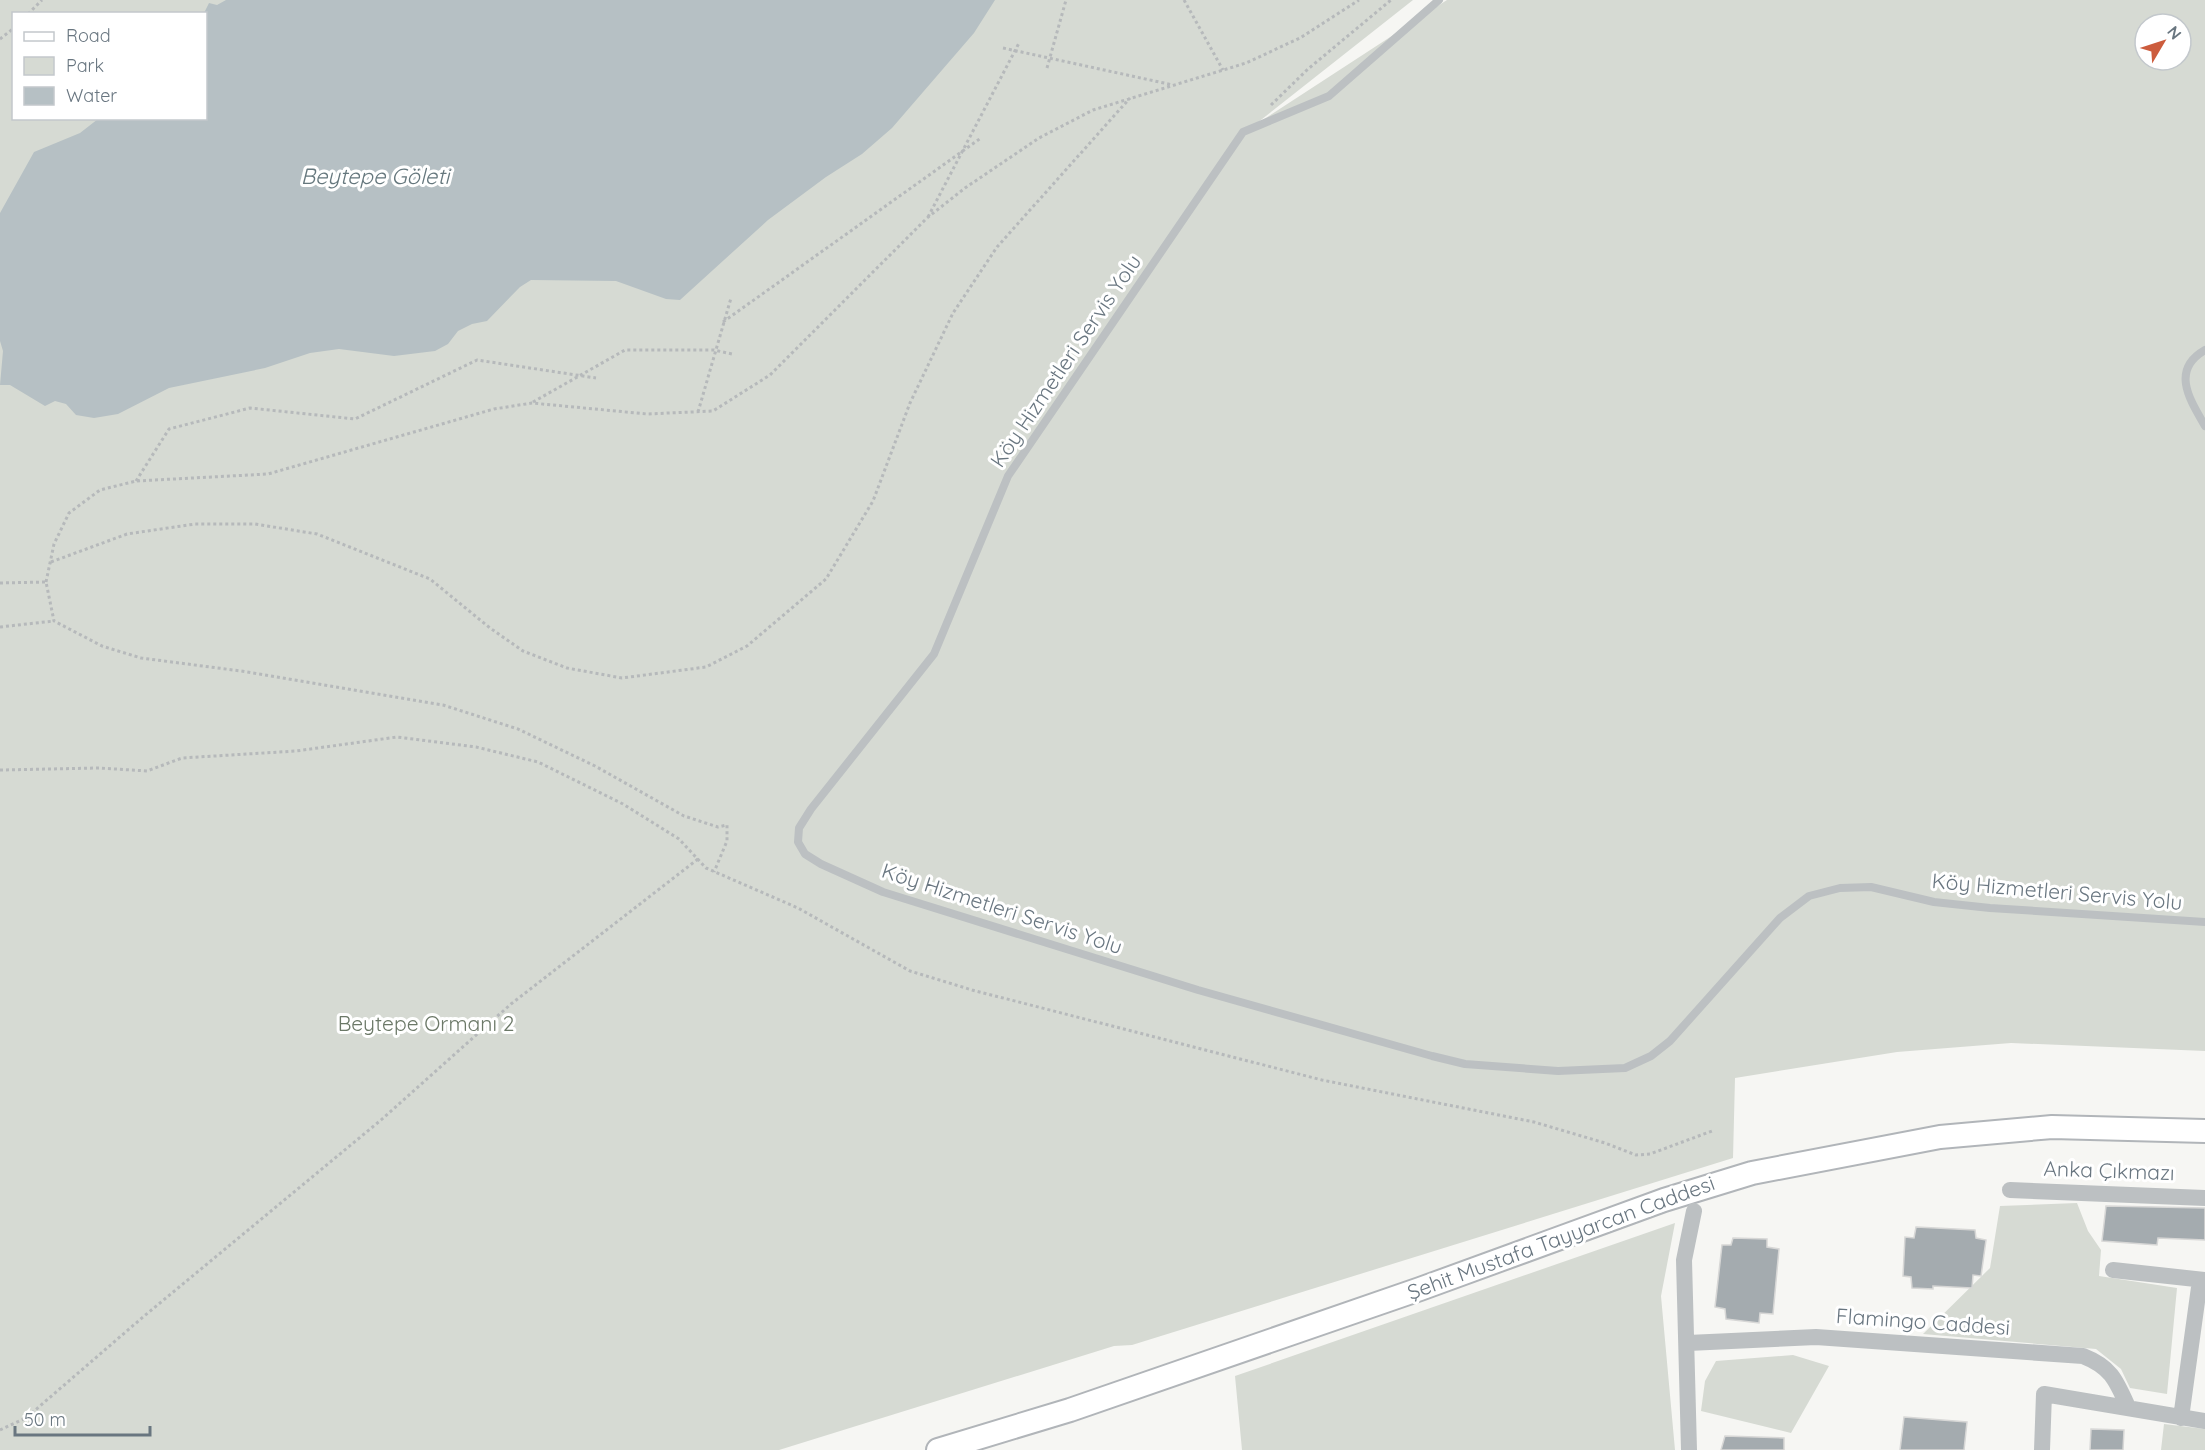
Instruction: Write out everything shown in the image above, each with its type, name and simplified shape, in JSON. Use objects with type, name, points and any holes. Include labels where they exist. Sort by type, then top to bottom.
[{"type":"main road","name":"Şehit Mustafa Tayyarcan Caddesi","points":[[938,1450],[982,1444],[1070,1410],[1420,1289],[1664,1200],[1752,1173],[1951,1136],[2052,1127],[2205,1131]]},
{"type":"street","name":"Anka Çıkmazı","points":[[2010,1190],[2205,1198]]},
{"type":"street","points":[[1689,1450],[1688,1343],[1684,1260],[1694,1211]]},
{"type":"street","points":[[2113,1270],[2203,1280],[2181,1418]]},
{"type":"street","name":"Flamingo Caddesi","points":[[1688,1343],[1816,1337],[2083,1356],[2102,1364],[2119,1386],[2128,1407]]},
{"type":"street","points":[[2042,1450],[2044,1394],[2205,1421]]},
{"type":"lane","name":"Köy Hizmetleri Servis Yolu","points":[[1439,0],[1329,96],[1243,132],[1008,476],[934,654],[811,809],[799,828],[798,842],[805,854],[821,864],[883,892],[1198,990],[1465,1064],[1558,1071],[1625,1068],[1651,1056],[1670,1041],[1780,918],[1809,896],[1840,888],[1871,887],[1934,902],[1990,908],[2205,922]]},
{"type":"lane","points":[[2205,350],[2195,356],[2185,375],[2187,393],[2205,426]]},
{"type":"path","points":[[30,12],[42,0]]},
{"type":"path","points":[[1047,68],[1066,0]]},
{"type":"path","points":[[1184,0],[1223,70]]},
{"type":"path","points":[[54,621],[46,582],[54,544],[69,513],[100,490],[136,481],[268,474],[494,409],[532,403],[647,414],[712,411],[770,375],[927,218],[965,188],[1039,138],[1093,110],[1246,63],[1300,38],[1359,0]]},
{"type":"path","points":[[0,39],[12,30]]},
{"type":"path","points":[[927,218],[1019,43]]},
{"type":"path","points":[[1003,48],[1174,85]]},
{"type":"path","points":[[50,562],[127,534],[195,524],[265,526],[317,534],[430,579],[490,628],[524,651],[567,668],[622,678],[706,667],[747,646],[826,579],[873,501],[910,403],[953,313],[997,247],[1131,97]]},
{"type":"path","points":[[723,322],[981,138]]},
{"type":"path","points":[[698,412],[730,298]]},
{"type":"path","points":[[532,403],[625,350],[714,350],[732,354]]},
{"type":"path","points":[[136,481],[169,429],[250,408],[355,419],[477,360],[596,378]]},
{"type":"path","points":[[0,583],[46,582]]},
{"type":"path","points":[[0,627],[54,621],[102,646],[141,658],[241,671],[443,705],[518,729],[595,766],[684,816],[718,827],[727,825],[727,841],[714,872]]},
{"type":"path","points":[[0,770],[99,768],[147,771],[182,758],[296,751],[397,736],[476,747],[538,762],[679,838],[706,868],[798,908],[910,971],[972,990],[1322,1080],[1534,1122],[1605,1143],[1636,1155],[1650,1154],[1712,1131]]},
{"type":"path","points":[[0,1430],[26,1418],[143,1317],[381,1120],[511,1004],[698,859]]},
{"type":"green space","name":"Beytepe Ormanı 2","points":[[0,0],[1413,0],[1252,127],[1447,0],[2205,0],[2205,1051],[2011,1043],[1897,1052],[1735,1078],[1733,1158],[1132,1345],[1114,1346],[779,1450],[0,1450]]},
{"type":"green space","points":[[2077,1203],[2088,1231],[2101,1250],[2099,1276],[2177,1288],[2167,1394],[2130,1388],[2121,1369],[2096,1349],[1923,1334],[1990,1268],[2000,1206]]},
{"type":"green space","points":[[1675,1223],[1661,1296],[1675,1450],[1242,1450],[1235,1376]]},
{"type":"green space","points":[[1793,1355],[1829,1366],[1791,1433],[1701,1411],[1705,1381],[1716,1361]]},
{"type":"green space","points":[[2164,1424],[2205,1429],[2205,1450],[2161,1450]]},
{"type":"water","name":"Beytepe Göleti","points":[[226,0],[995,0],[974,33],[892,128],[862,154],[826,177],[768,220],[680,300],[666,299],[616,281],[531,280],[520,287],[487,321],[472,324],[458,331],[448,344],[435,351],[394,356],[339,349],[310,353],[265,368],[169,388],[118,414],[94,418],[76,415],[66,404],[55,401],[45,406],[10,385],[0,385],[3,351],[0,341],[0,213],[34,152],[80,133],[97,120],[207,120],[207,12],[204,12],[209,3],[217,5]]},
{"type":"building","points":[[2106,1206],[2205,1208],[2205,1240],[2158,1238],[2157,1245],[2102,1241]]},
{"type":"building","points":[[1916,1227],[1975,1230],[1976,1238],[1986,1240],[1981,1276],[1973,1275],[1972,1288],[1933,1286],[1933,1289],[1912,1288],[1911,1277],[1903,1276],[1905,1237],[1914,1238]]},
{"type":"building","points":[[1733,1238],[1767,1239],[1767,1247],[1779,1249],[1773,1314],[1760,1313],[1759,1323],[1726,1319],[1725,1309],[1715,1307],[1722,1245],[1731,1245]]},
{"type":"building","points":[[1904,1417],[1967,1422],[1964,1450],[1900,1450]]},
{"type":"building","points":[[2091,1429],[2124,1430],[2123,1450],[2090,1450]]},
{"type":"building","points":[[1725,1436],[1784,1438],[1784,1450],[1721,1450]]}]
